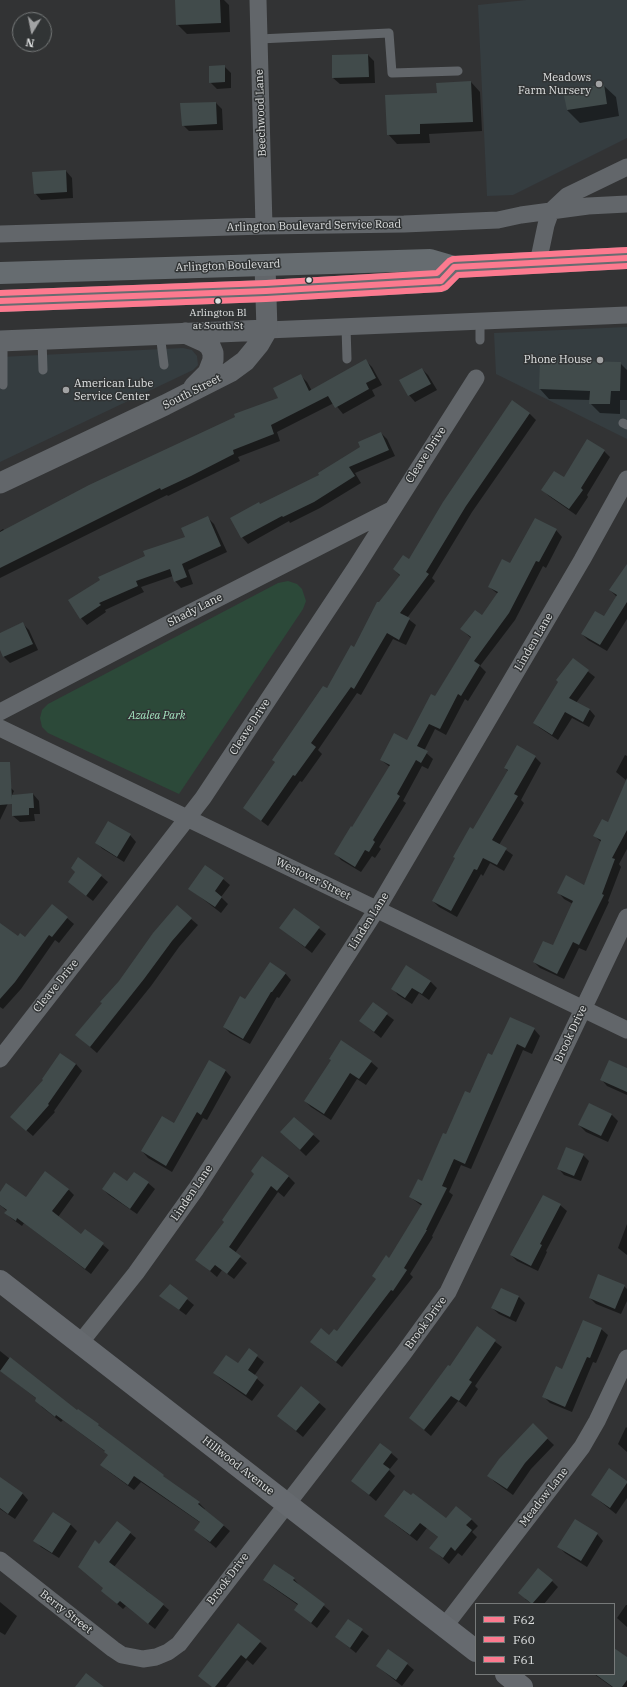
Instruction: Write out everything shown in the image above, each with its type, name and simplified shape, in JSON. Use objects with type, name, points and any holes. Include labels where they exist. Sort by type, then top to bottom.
[{"type":"highway","name":"Arlington Boulevard","points":[[0,273],[430,260],[454,267],[627,258]]},
{"type":"highway","points":[[0,302],[266,291],[441,281],[454,267]]},
{"type":"main road","name":"Hillwood Avenue","points":[[0,1281],[475,1650]]},
{"type":"main road","points":[[507,1675],[522,1687]]},
{"type":"street","name":"Beechwood Lane","points":[[258,0],[264,226]]},
{"type":"street","points":[[538,262],[546,225],[551,211],[567,196],[627,167]]},
{"type":"street","name":"Arlington Boulevard Service Road","points":[[0,234],[264,226],[404,224],[498,220],[588,206],[627,204]]},
{"type":"street","points":[[265,265],[267,330]]},
{"type":"street","points":[[2,341],[627,315]]},
{"type":"street","name":"South Street","points":[[0,483],[230,372],[259,344],[267,330]]},
{"type":"street","points":[[185,333],[198,338],[210,346],[213,353],[213,360],[208,373],[185,395]]},
{"type":"street","name":"Cleave Drive","points":[[0,1059],[188,818],[212,785],[356,567],[476,378]]},
{"type":"street","name":"Linden Lane","points":[[80,1343],[136,1273],[196,1189],[377,910],[582,560],[627,479]]},
{"type":"street","name":"Shady Lane","points":[[0,712],[391,510]]},
{"type":"street","name":"Westover Street","points":[[0,728],[627,1030]]},
{"type":"street","name":"Brook Drive","points":[[135,1658],[143,1659],[156,1657],[168,1652],[179,1644],[286,1503],[403,1354],[448,1292],[627,917]]},
{"type":"street","name":"Meadow Lane","points":[[444,1627],[582,1447],[597,1421],[627,1358]]},
{"type":"street","name":"Berry Street","points":[[0,1560],[113,1649],[122,1655],[135,1658]]},
{"type":"lane","points":[[259,39],[389,33],[392,73],[458,71]]},
{"type":"lane","points":[[480,321],[480,340]]},
{"type":"lane","points":[[346,326],[348,359]]},
{"type":"lane","points":[[160,334],[164,365]]},
{"type":"lane","points":[[42,339],[43,370]]},
{"type":"lane","points":[[2,341],[3,385]]},
{"type":"shaded area","points":[[526,0],[627,0],[627,138],[513,195],[487,196],[478,5]]},
{"type":"shaded area","points":[[627,327],[627,439],[496,374],[494,333]]},
{"type":"shaded area","points":[[183,348],[192,350],[197,356],[198,365],[193,370],[0,462],[0,357]]},
{"type":"green space","name":"Azalea Park","points":[[288,581],[297,584],[302,589],[306,601],[303,609],[179,794],[48,733],[42,727],[40,718],[42,710],[48,704],[278,583]]},
{"type":"building","points":[[175,0],[220,0],[221,23],[176,25]]},
{"type":"building","points":[[368,54],[369,77],[332,78],[332,55]]},
{"type":"building","points":[[225,65],[225,82],[209,83],[209,66]]},
{"type":"building","points":[[471,81],[473,122],[420,124],[420,134],[387,135],[385,95],[437,93],[436,83]]},
{"type":"building","points":[[604,84],[607,104],[567,110],[563,91]]},
{"type":"building","points":[[216,102],[217,124],[182,126],[180,103]]},
{"type":"building","points":[[66,170],[67,192],[34,194],[32,172]]},
{"type":"building","points":[[366,359],[376,378],[366,383],[369,389],[335,408],[328,396],[271,425],[274,434],[233,450],[234,454],[191,476],[161,490],[160,488],[0,568],[0,532],[89,485],[235,417],[234,414],[278,398],[273,388],[301,374],[309,391]]},
{"type":"building","points":[[540,360],[621,362],[620,391],[611,391],[610,404],[589,404],[590,391],[539,389]]},
{"type":"building","points":[[422,368],[431,384],[408,396],[399,380]]},
{"type":"building","points":[[512,400],[530,413],[466,506],[426,572],[429,574],[400,613],[410,618],[399,640],[387,633],[354,689],[351,687],[311,743],[316,747],[295,776],[293,775],[261,821],[243,808],[275,762],[272,760],[323,686],[327,688],[351,645],[354,647],[377,602],[379,602],[400,575],[393,569],[403,555],[409,559],[443,502]]},
{"type":"building","points":[[381,432],[389,450],[349,467],[355,476],[314,502],[283,517],[282,516],[241,538],[230,518],[259,502],[260,504],[319,475],[318,473],[360,447],[358,442]]},
{"type":"building","points":[[587,439],[605,450],[581,488],[583,490],[569,509],[541,490],[554,471],[564,477]]},
{"type":"building","points":[[208,516],[221,546],[182,564],[187,577],[174,582],[170,569],[136,581],[138,586],[99,603],[101,605],[80,619],[68,600],[100,580],[98,577],[145,556],[143,551],[185,537],[181,528]]},
{"type":"building","points":[[535,518],[557,529],[539,562],[536,561],[509,613],[474,661],[480,665],[461,696],[458,694],[440,729],[429,724],[417,746],[428,751],[421,763],[416,760],[397,794],[400,796],[373,840],[375,842],[369,852],[365,850],[355,867],[334,854],[390,765],[380,760],[394,733],[407,740],[431,694],[435,696],[471,637],[460,629],[475,610],[482,615],[498,592],[488,587],[502,559],[510,563]]},
{"type":"building","points":[[627,564],[627,602],[600,645],[581,634],[595,611],[604,616],[617,595],[609,590]]},
{"type":"building","points":[[23,622],[33,644],[3,657],[0,650],[0,633]]},
{"type":"building","points":[[573,658],[589,670],[569,698],[590,709],[583,722],[565,712],[552,735],[533,723],[558,682],[556,680]]},
{"type":"building","points":[[517,745],[536,756],[514,794],[518,796],[492,840],[507,848],[497,865],[483,858],[477,870],[474,869],[451,911],[432,901],[455,858],[453,857],[470,827],[473,829],[508,770],[504,768]]},
{"type":"building","points":[[0,762],[10,762],[12,800],[12,795],[33,793],[34,808],[29,808],[29,815],[12,816],[12,804],[0,805]]},
{"type":"building","points":[[627,778],[627,830],[612,858],[615,859],[602,894],[604,895],[579,945],[573,942],[557,974],[533,962],[543,941],[553,945],[573,901],[557,893],[566,875],[584,885],[601,840],[593,836],[602,819],[608,822]]},
{"type":"building","points":[[108,821],[131,834],[117,857],[95,843]]},
{"type":"building","points":[[78,857],[102,875],[86,896],[68,882],[75,872],[71,868]]},
{"type":"building","points":[[205,865],[224,878],[215,891],[222,897],[215,907],[188,889]]},
{"type":"building","points":[[52,904],[68,917],[52,937],[49,935],[15,982],[0,999],[0,923],[18,936],[20,933],[25,937]]},
{"type":"building","points":[[177,905],[192,918],[172,941],[90,1047],[75,1035],[102,1003],[100,1002],[119,981],[153,933]]},
{"type":"building","points":[[294,908],[320,927],[305,947],[279,928]]},
{"type":"building","points":[[270,962],[286,973],[271,992],[243,1039],[223,1027],[240,996],[245,999]]},
{"type":"building","points":[[406,965],[431,981],[422,994],[412,988],[405,998],[391,989]]},
{"type":"building","points":[[373,1002],[388,1013],[374,1032],[359,1021]]},
{"type":"building","points":[[510,1017],[535,1028],[525,1048],[517,1044],[465,1164],[454,1159],[442,1186],[447,1188],[427,1230],[404,1268],[407,1270],[393,1291],[391,1290],[336,1362],[310,1342],[321,1328],[329,1335],[334,1329],[337,1331],[376,1279],[372,1276],[386,1255],[389,1258],[422,1204],[409,1197],[418,1179],[422,1181],[443,1133],[446,1134],[465,1091],[470,1093],[488,1053],[492,1055]]},
{"type":"building","points":[[341,1040],[372,1061],[359,1079],[350,1073],[324,1114],[304,1101],[331,1060],[329,1059]]},
{"type":"building","points":[[60,1053],[76,1064],[48,1104],[49,1105],[26,1131],[10,1117],[43,1080],[42,1079]]},
{"type":"building","points":[[209,1060],[226,1070],[201,1115],[197,1112],[166,1166],[141,1151],[162,1116],[174,1123]]},
{"type":"building","points":[[609,1060],[627,1068],[627,1092],[600,1080]]},
{"type":"building","points":[[589,1103],[612,1114],[601,1136],[578,1125]]},
{"type":"building","points":[[294,1117],[314,1134],[300,1150],[280,1132]]},
{"type":"building","points":[[566,1147],[584,1154],[574,1176],[557,1169]]},
{"type":"building","points":[[262,1156],[289,1176],[277,1191],[271,1186],[229,1247],[241,1256],[227,1274],[215,1265],[210,1271],[195,1260],[224,1222],[222,1220],[254,1174],[251,1171]]},
{"type":"building","points":[[45,1171],[69,1189],[52,1211],[81,1234],[85,1229],[104,1243],[85,1269],[17,1218],[16,1221],[4,1213],[7,1210],[0,1205],[0,1192],[6,1183],[26,1197]]},
{"type":"building","points":[[114,1172],[127,1181],[134,1172],[149,1182],[130,1209],[102,1189]]},
{"type":"building","points":[[543,1195],[561,1204],[540,1244],[542,1245],[531,1266],[510,1255]]},
{"type":"building","points":[[598,1274],[625,1285],[615,1309],[589,1298]]},
{"type":"building","points":[[170,1284],[188,1298],[179,1310],[159,1296]]},
{"type":"building","points":[[501,1288],[519,1296],[510,1317],[491,1308]]},
{"type":"building","points":[[583,1320],[602,1328],[590,1358],[587,1357],[565,1407],[542,1397],[556,1366],[562,1369]]},
{"type":"building","points":[[477,1326],[496,1340],[469,1380],[472,1382],[459,1401],[451,1396],[424,1430],[409,1418],[448,1365],[450,1366]]},
{"type":"building","points":[[249,1348],[258,1355],[248,1370],[258,1377],[246,1395],[213,1373],[226,1355],[238,1363]]},
{"type":"building","points":[[10,1357],[77,1410],[78,1409],[99,1424],[98,1425],[164,1475],[163,1476],[200,1502],[198,1504],[224,1525],[210,1542],[194,1530],[200,1522],[134,1476],[128,1485],[100,1465],[108,1455],[104,1452],[105,1451],[56,1415],[55,1417],[35,1401],[36,1398],[0,1371]]},
{"type":"building","points":[[301,1386],[320,1402],[296,1431],[277,1416]]},
{"type":"building","points":[[533,1423],[548,1438],[525,1463],[507,1489],[487,1476],[499,1459]]},
{"type":"building","points":[[380,1443],[392,1452],[383,1464],[390,1469],[369,1495],[351,1481]]},
{"type":"building","points":[[609,1468],[627,1481],[610,1508],[591,1495]]},
{"type":"building","points":[[0,1477],[23,1493],[8,1514],[0,1508]]},
{"type":"building","points":[[404,1490],[411,1495],[413,1493],[446,1518],[456,1506],[472,1519],[466,1525],[472,1530],[455,1551],[451,1547],[443,1558],[429,1548],[438,1537],[420,1523],[410,1535],[384,1516]]},
{"type":"building","points":[[53,1512],[71,1524],[52,1553],[33,1541]]},
{"type":"building","points":[[575,1519],[598,1533],[581,1561],[557,1547]]},
{"type":"building","points":[[117,1521],[131,1532],[109,1562],[164,1604],[148,1624],[120,1601],[117,1604],[101,1591],[103,1588],[78,1567],[95,1540],[99,1544]]},
{"type":"building","points":[[274,1564],[295,1578],[293,1580],[325,1604],[311,1623],[294,1610],[298,1604],[263,1580]]},
{"type":"building","points":[[538,1568],[553,1580],[533,1603],[518,1593]]},
{"type":"building","points":[[348,1619],[363,1629],[350,1648],[335,1637]]},
{"type":"building","points":[[238,1623],[261,1641],[246,1659],[241,1655],[215,1687],[212,1687],[198,1676]]},
{"type":"building","points":[[388,1649],[408,1663],[396,1680],[376,1666]]},
{"type":"building","points":[[615,1649],[627,1657],[627,1680],[622,1687],[613,1687],[596,1675],[615,1675]]},
{"type":"building","points":[[86,1673],[104,1687],[75,1687]]},
{"type":"transit line","name":"F61","points":[[0,293],[266,283],[437,273],[453,259],[627,250]]},
{"type":"transit line","name":"F62","points":[[0,301],[266,291],[441,281],[454,267],[627,258]]},
{"type":"transit line","name":"F60","points":[[0,309],[266,299],[441,289],[446,287],[458,275],[627,266]]},
{"type":"place","name":"Meadows Farm Nursery","points":[[599,84]]},
{"type":"place","name":"Arlington Bl at South St","points":[[218,301]]},
{"type":"place","name":"Phone House","points":[[600,360]]},
{"type":"place","name":"American Lube Service Center","points":[[66,390]]}]
